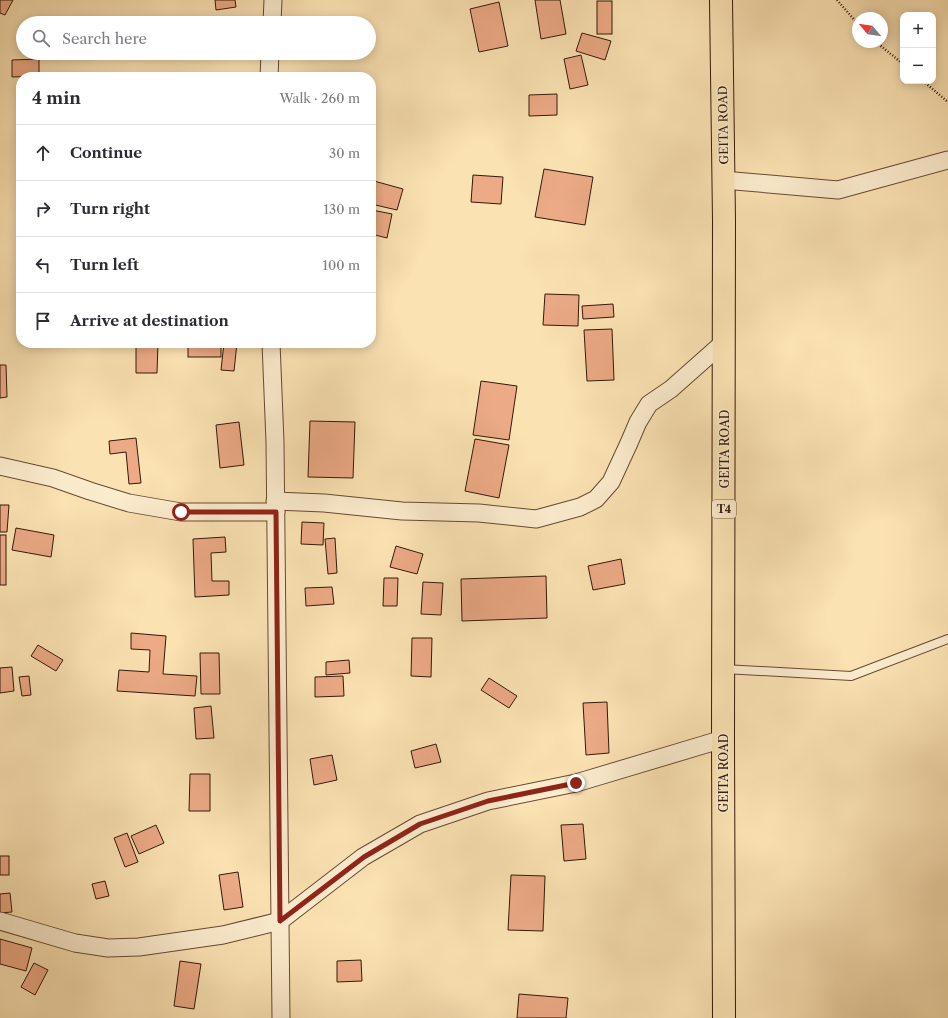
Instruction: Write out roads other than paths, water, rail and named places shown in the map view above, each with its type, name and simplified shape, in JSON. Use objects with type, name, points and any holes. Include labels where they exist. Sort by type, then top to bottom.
[{"type":"highway","name":"GEITA ROAD","points":[[721,0],[724,342],[724,1018]]},
{"type":"street","points":[[272,16],[273,0]]},
{"type":"street","points":[[269,72],[270,60]]},
{"type":"street","points":[[723,180],[838,190],[948,160]]},
{"type":"street","points":[[0,466],[53,478],[129,503],[181,512],[324,503],[402,511],[479,513],[536,519],[580,508],[596,499],[611,482],[638,422],[649,404],[671,389],[724,342]]},
{"type":"street","points":[[271,348],[275,442],[281,1018]]},
{"type":"street","points":[[0,921],[75,943],[108,948],[139,947],[223,935],[280,921],[364,857],[420,824],[488,801],[576,783],[723,739]]},
{"type":"lane","points":[[724,669],[851,676],[948,638]]}]
